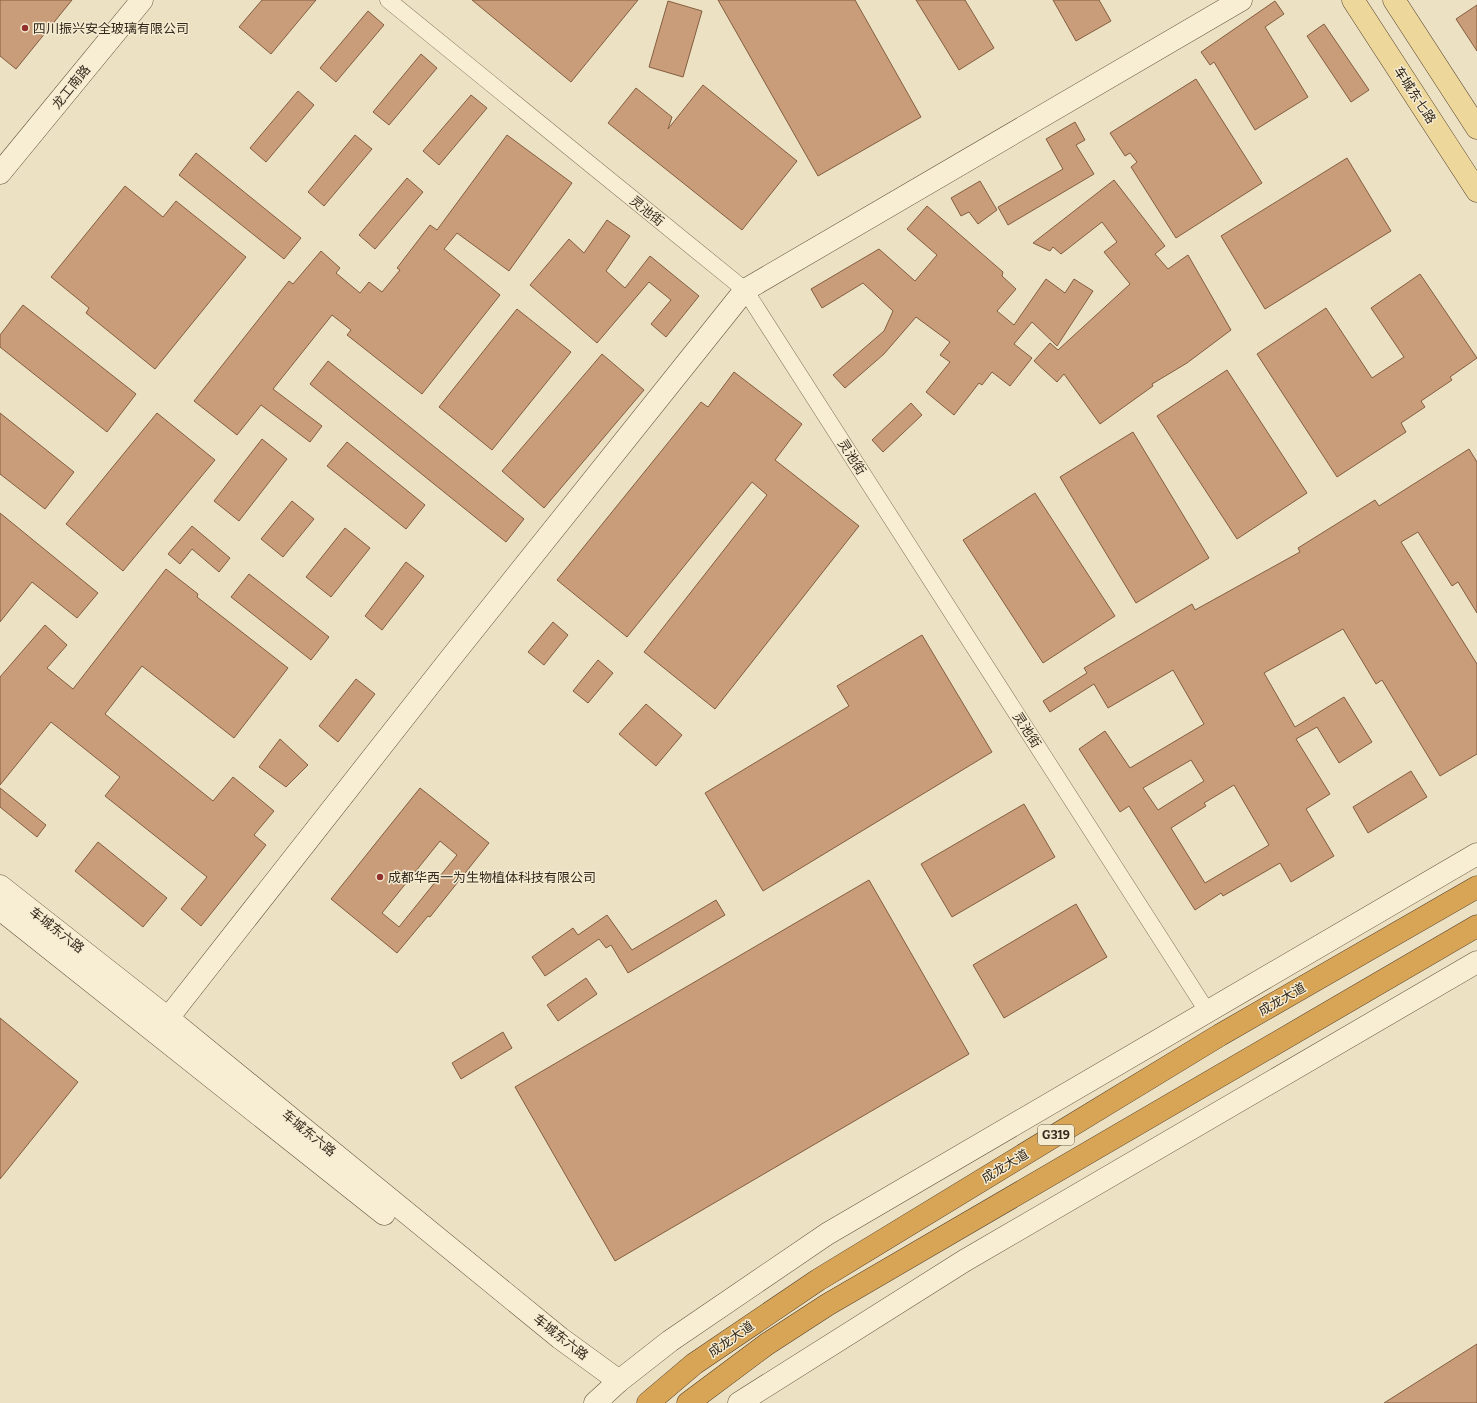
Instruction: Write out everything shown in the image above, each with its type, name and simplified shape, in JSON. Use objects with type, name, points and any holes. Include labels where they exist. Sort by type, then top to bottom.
[{"type":"highway","name":"成龙大道","points":[[648,1403],[694,1364],[818,1280],[1220,1035],[1477,887]]},
{"type":"highway","name":"成龙大道","points":[[688,1403],[767,1344],[827,1305],[1477,926]]},
{"type":"main road","name":"车城东七路","points":[[1353,0],[1477,191]]},
{"type":"main road","points":[[1394,0],[1477,128]]},
{"type":"street","name":"龙工南路","points":[[0,173],[142,0]]},
{"type":"street","name":"灵池街","points":[[388,0],[745,290],[1207,1011]]},
{"type":"street","points":[[168,1018],[454,653],[745,290],[1241,0]]},
{"type":"street","points":[[607,1392],[670,1341],[826,1234],[1477,854]]},
{"type":"street","name":"车城东六路","points":[[0,886],[168,1018],[560,1338],[607,1392]]},
{"type":"street","name":"车城东六路","points":[[0,909],[607,1392]]},
{"type":"street","points":[[739,1403],[964,1261],[1477,962]]},
{"type":"building","name":"四川振兴安全玻璃有限公司","points":[[0,0],[72,0],[16,69],[0,56]]},
{"type":"building","points":[[262,0],[316,0],[271,54],[239,27]]},
{"type":"building","points":[[472,0],[638,0],[571,82]]},
{"type":"building","points":[[718,0],[855,0],[921,117],[818,176]]},
{"type":"building","points":[[916,0],[965,0],[994,48],[959,70]]},
{"type":"building","points":[[1053,0],[1099,0],[1111,21],[1076,41]]},
{"type":"building","points":[[668,1],[702,11],[683,77],[649,67]]},
{"type":"building","points":[[1275,1],[1284,14],[1265,27],[1308,97],[1255,130],[1214,62],[1210,65],[1201,52]]},
{"type":"building","points":[[1477,5],[1477,51],[1456,19]]},
{"type":"building","points":[[368,11],[384,25],[336,82],[320,68]]},
{"type":"building","points":[[1324,24],[1369,90],[1351,102],[1307,36]]},
{"type":"building","points":[[421,54],[437,68],[389,125],[373,112]]},
{"type":"building","points":[[1196,79],[1262,183],[1176,238],[1131,167],[1137,162],[1130,153],[1125,156],[1110,133]]},
{"type":"building","points":[[703,85],[797,161],[742,230],[608,123],[636,88],[672,117],[668,129]]},
{"type":"building","points":[[298,91],[314,105],[266,162],[250,148]]},
{"type":"building","points":[[471,95],[487,108],[439,165],[423,151]]},
{"type":"building","points":[[1075,122],[1085,140],[1076,145],[1094,174],[1008,225],[998,207],[1063,169],[1046,139]]},
{"type":"building","points":[[355,135],[372,149],[324,206],[308,192]]},
{"type":"building","points":[[507,135],[572,183],[509,271],[457,233],[444,249],[500,295],[422,394],[347,335],[351,330],[332,315],[273,389],[322,426],[310,442],[261,405],[237,435],[194,401],[289,281],[293,284],[321,251],[340,268],[336,273],[360,293],[369,282],[382,292],[400,270],[397,268],[430,225],[437,230]]},
{"type":"building","points":[[196,153],[301,238],[284,259],[179,175]]},
{"type":"building","points":[[1347,158],[1391,231],[1265,309],[1221,236]]},
{"type":"building","points":[[407,178],[423,192],[375,249],[359,235]]},
{"type":"building","points":[[1114,180],[1165,246],[1155,254],[1168,269],[1188,255],[1231,330],[1187,363],[1152,384],[1153,386],[1100,424],[1064,374],[1057,382],[1034,361],[1050,343],[1058,350],[1130,284],[1104,252],[1117,242],[1102,222],[1061,254],[1053,247],[1050,251],[1033,243]]},
{"type":"building","points":[[980,181],[997,210],[978,224],[969,212],[961,216],[951,198]]},
{"type":"building","points":[[125,186],[163,217],[176,201],[246,257],[155,369],[86,313],[89,308],[51,277]]},
{"type":"building","points":[[927,206],[1003,272],[1002,276],[1016,289],[997,311],[1014,325],[1046,279],[1065,293],[1074,279],[1093,291],[1057,346],[1032,322],[1014,344],[1032,358],[1010,386],[992,372],[982,385],[979,383],[954,415],[926,392],[950,362],[940,355],[950,342],[916,317],[884,354],[845,388],[833,375],[884,331],[893,311],[863,283],[822,308],[811,289],[879,249],[915,281],[937,255],[907,229]]},
{"type":"building","points":[[607,220],[630,236],[606,271],[625,288],[650,256],[699,296],[666,337],[651,324],[671,300],[649,282],[597,343],[530,285],[569,239],[584,253]]},
{"type":"building","points":[[1420,274],[1477,358],[1450,377],[1452,380],[1421,401],[1425,407],[1401,423],[1406,432],[1337,477],[1257,354],[1326,308],[1372,378],[1404,357],[1371,308]]},
{"type":"building","points":[[23,305],[136,394],[107,432],[0,347],[0,335]]},
{"type":"building","points":[[517,309],[571,352],[492,450],[439,407]]},
{"type":"building","points":[[602,354],[644,390],[544,508],[502,471]]},
{"type":"building","points":[[328,361],[524,519],[506,542],[310,384]]},
{"type":"building","points":[[1227,370],[1307,493],[1237,539],[1157,416]]},
{"type":"building","points":[[734,372],[802,424],[775,460],[859,526],[715,709],[644,652],[767,495],[752,482],[627,637],[557,580],[701,402],[708,407]]},
{"type":"building","points":[[911,403],[922,415],[883,452],[872,440]]},
{"type":"building","points":[[0,413],[74,472],[45,509],[0,474]]},
{"type":"building","points":[[157,413],[215,460],[123,571],[66,524]]},
{"type":"building","points":[[1133,432],[1209,558],[1136,603],[1060,477]]},
{"type":"building","points":[[262,439],[287,459],[239,521],[214,501]]},
{"type":"building","points":[[347,442],[425,505],[406,529],[327,466]]},
{"type":"building","points":[[1469,449],[1477,462],[1477,613],[1458,582],[1452,586],[1418,532],[1401,542],[1477,664],[1477,754],[1440,776],[1382,680],[1376,684],[1343,629],[1264,673],[1295,727],[1344,697],[1372,742],[1339,763],[1317,727],[1296,739],[1330,794],[1306,809],[1334,856],[1291,882],[1280,863],[1223,896],[1221,893],[1195,910],[1129,806],[1120,812],[1079,749],[1105,731],[1130,768],[1204,724],[1173,670],[1108,708],[1094,684],[1050,712],[1043,701],[1087,673],[1084,668],[1192,604],[1195,610],[1300,552],[1298,548],[1375,500],[1379,506]],"holes":[[[1191,760],[1204,781],[1158,810],[1143,788]],[[1234,785],[1269,845],[1205,883],[1171,828],[1206,806],[1204,803]]]},
{"type":"building","points":[[1035,493],[1115,616],[1043,663],[963,540]]},
{"type":"building","points":[[292,501],[314,519],[283,557],[261,539]]},
{"type":"building","points":[[0,513],[98,593],[77,618],[32,582],[0,622]]},
{"type":"building","points":[[192,526],[230,558],[219,572],[192,549],[180,564],[168,554]]},
{"type":"building","points":[[345,528],[370,548],[331,597],[306,577]]},
{"type":"building","points":[[406,562],[424,576],[382,630],[365,616]]},
{"type":"building","points":[[166,569],[198,594],[197,597],[288,668],[234,738],[142,666],[105,714],[213,801],[233,777],[274,811],[254,835],[266,845],[201,926],[181,909],[207,877],[105,796],[120,777],[51,722],[0,785],[0,677],[45,625],[67,645],[47,668],[73,689]]},
{"type":"building","points":[[249,574],[329,637],[311,660],[231,597]]},
{"type":"building","points":[[553,622],[568,635],[544,665],[528,652]]},
{"type":"building","points":[[922,635],[992,752],[763,891],[705,793],[849,706],[837,686]]},
{"type":"building","points":[[598,660],[613,673],[588,703],[573,691]]},
{"type":"building","points":[[356,679],[375,694],[338,742],[319,726]]},
{"type":"building","points":[[646,704],[682,735],[656,766],[619,734]]},
{"type":"building","points":[[280,739],[308,765],[286,787],[259,767]]},
{"type":"building","points":[[1411,771],[1427,797],[1368,833],[1353,807]]},
{"type":"building","points":[[0,788],[46,825],[37,837],[0,807]]},
{"type":"building","name":"成都华西一为生物植体科技有限公司","points":[[420,788],[489,843],[430,917],[428,916],[397,953],[331,899]],"holes":[[[440,841],[457,855],[399,927],[382,913]]]},
{"type":"building","points":[[1024,804],[1055,857],[952,917],[921,864]]},
{"type":"building","points":[[98,842],[167,898],[143,927],[75,871]]},
{"type":"building","points":[[869,880],[969,1054],[615,1261],[515,1087]]},
{"type":"building","points":[[716,900],[725,915],[628,973],[611,945],[606,948],[599,939],[545,976],[532,957],[573,928],[578,935],[607,915],[632,950]]},
{"type":"building","points":[[1076,904],[1107,957],[1004,1018],[973,965]]},
{"type":"building","points":[[586,978],[597,994],[558,1021],[547,1005]]},
{"type":"building","points":[[0,1018],[78,1082],[0,1179]]},
{"type":"building","points":[[503,1032],[512,1048],[461,1079],[452,1063]]},
{"type":"building","points":[[1477,1344],[1477,1403],[1384,1403]]},
{"type":"place","name":"四川振兴安全玻璃有限公司","points":[[25,28]]},
{"type":"place","name":"成都华西一为生物植体科技有限公司","points":[[380,877]]}]
